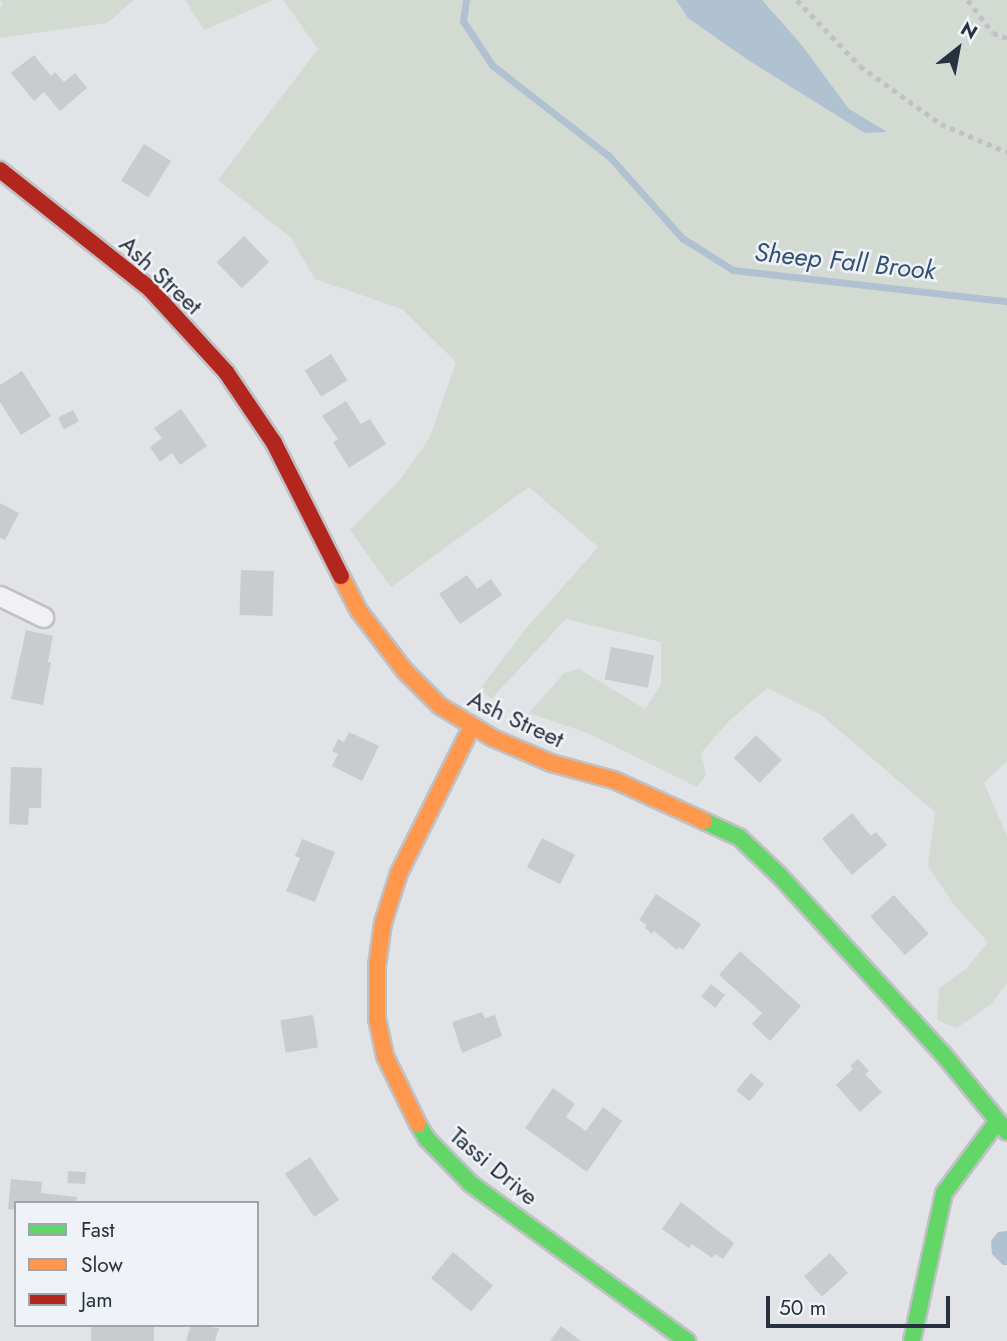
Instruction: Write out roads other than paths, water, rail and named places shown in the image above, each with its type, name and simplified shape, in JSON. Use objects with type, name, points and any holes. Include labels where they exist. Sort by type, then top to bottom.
[{"type":"street","name":"Ash Street","points":[[0,170],[150,289],[226,372],[274,443],[359,611],[405,671],[440,706],[472,726],[551,763],[614,780],[663,800],[739,837],[779,875],[944,1055],[1002,1127]]},
{"type":"street","points":[[0,596],[43,617]]},
{"type":"street","name":"Tassi Drive","points":[[472,726],[400,873],[383,923],[376,966],[377,1019],[385,1056],[404,1100],[427,1139],[471,1184],[687,1341]]},
{"type":"street","points":[[912,1341],[944,1193],[1002,1127]]},
{"type":"water","points":[[676,0],[762,0],[800,43],[849,109],[887,132],[865,133],[748,60],[688,18]]},
{"type":"water","points":[[1007,1231],[1007,1265],[1003,1265],[992,1254],[991,1241],[998,1232]]},
{"type":"waterway","name":"Sheep Fall Brook","points":[[466,0],[463,21],[492,65],[609,156],[682,238],[733,270],[1007,301]]}]
